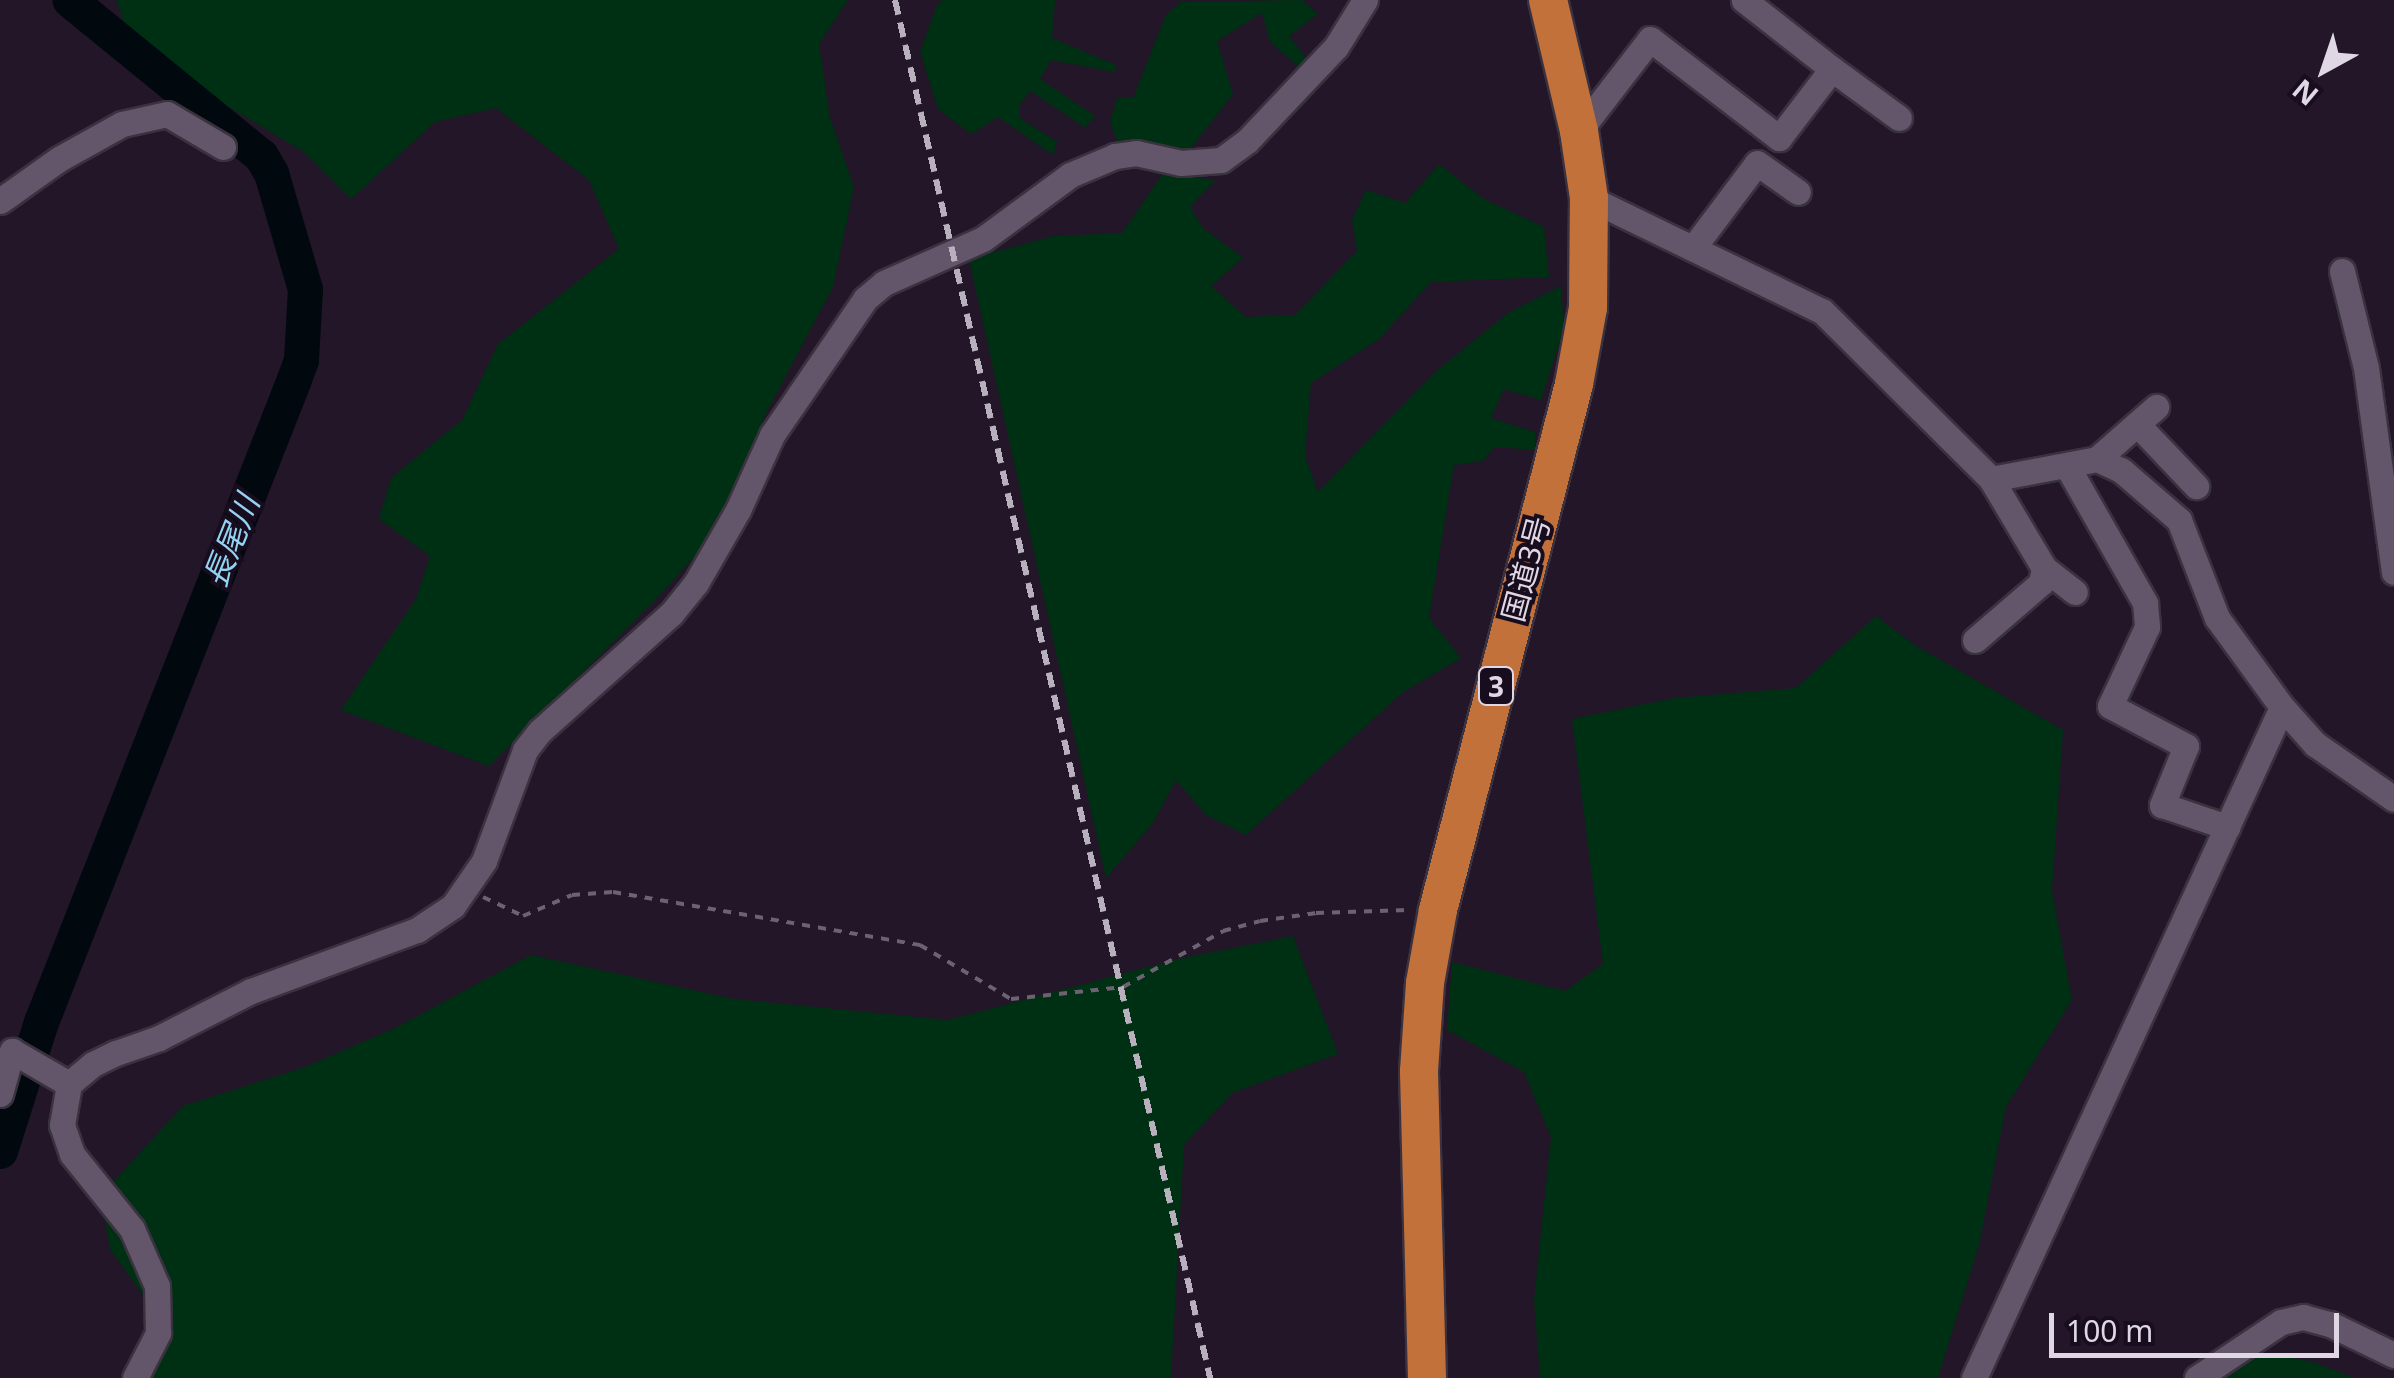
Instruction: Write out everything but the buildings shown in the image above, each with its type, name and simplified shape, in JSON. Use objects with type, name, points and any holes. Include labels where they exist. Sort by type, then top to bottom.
[{"type":"highway","name":"国道3号","points":[[1427,1378],[1419,1071],[1425,982],[1438,910],[1578,366],[1588,308],[1589,198],[1580,131],[1548,0]]},
{"type":"street","points":[[135,1378],[158,1333],[157,1286],[132,1230],[72,1154],[62,1125],[69,1084],[93,1064],[159,1038],[251,991],[417,930],[453,906],[484,861],[525,750],[540,730],[671,614],[696,583],[738,510],[772,435],[831,343],[866,299],[884,283],[984,239],[1038,196],[1098,163],[1136,153],[1181,163],[1221,160],[1248,141],[1324,59],[1365,0]]},
{"type":"street","points":[[1744,0],[1898,118]]},
{"type":"street","points":[[1580,131],[1650,39],[1779,138],[1832,70]]},
{"type":"street","points":[[0,201],[59,158],[122,124],[167,114],[224,148]]},
{"type":"street","points":[[1693,248],[1756,162],[1798,192]]},
{"type":"street","points":[[1589,198],[1822,311],[1991,479],[2044,568],[2074,592]]},
{"type":"street","points":[[2342,272],[2366,368],[2394,572]]},
{"type":"street","points":[[1991,479],[2096,459],[2146,416],[2196,486]]},
{"type":"street","points":[[2096,459],[2121,470],[2179,520],[2217,618],[2282,707],[2315,744],[2394,798]]},
{"type":"street","points":[[2067,466],[2145,604],[2147,626],[2110,706],[2186,746],[2162,805],[2227,828]]},
{"type":"street","points":[[1975,640],[2041,584],[2044,568]]},
{"type":"street","points":[[1974,1378],[2282,707]]},
{"type":"street","points":[[0,1094],[24,1058],[69,1084]]},
{"type":"street","points":[[2197,1378],[2281,1322],[2304,1317],[2330,1324],[2394,1355]]},
{"type":"path","points":[[467,890],[522,916],[572,895],[613,892],[920,945],[1010,999],[1124,987],[1222,931],[1260,921],[1316,913],[1438,910]]},
{"type":"green space","points":[[116,0],[848,0],[819,44],[830,118],[854,187],[833,287],[765,415],[728,520],[656,599],[489,766],[341,710],[416,599],[430,556],[379,519],[391,478],[462,420],[498,344],[619,249],[589,180],[496,108],[435,122],[351,199],[304,152],[202,91],[126,27]]},
{"type":"green space","points":[[943,0],[1055,0],[1052,38],[1116,65],[1115,72],[1051,60],[1040,79],[1095,116],[1085,128],[1031,91],[1020,104],[1020,118],[1057,142],[1053,155],[998,117],[971,134],[938,109],[920,52],[937,5]]},
{"type":"green space","points":[[1302,0],[1318,14],[1289,36],[1307,59],[1300,68],[1270,42],[1262,13],[1217,41],[1233,94],[1188,152],[1119,146],[1110,121],[1117,98],[1133,98],[1166,15],[1180,2]]},
{"type":"green space","points":[[1439,164],[1484,199],[1544,227],[1549,277],[1431,282],[1379,339],[1311,383],[1305,456],[1318,492],[1435,372],[1508,313],[1561,286],[1564,328],[1541,400],[1504,389],[1491,418],[1535,432],[1535,450],[1494,447],[1483,461],[1454,465],[1429,618],[1461,658],[1403,692],[1246,835],[1206,815],[1176,780],[1153,823],[1106,878],[969,259],[1054,236],[1122,233],[1163,173],[1215,180],[1190,207],[1203,228],[1243,258],[1211,286],[1246,317],[1295,315],[1357,251],[1352,220],[1366,190],[1405,203]]},
{"type":"green space","points":[[1876,616],[1916,646],[2063,730],[2052,891],[2072,1000],[2006,1107],[1979,1245],[1938,1378],[1540,1378],[1534,1300],[1551,1137],[1524,1072],[1447,1030],[1452,962],[1565,991],[1603,964],[1572,719],[1675,698],[1796,688]]},
{"type":"green space","points":[[1293,936],[1338,1054],[1232,1093],[1184,1145],[1171,1378],[149,1378],[158,1316],[110,1249],[101,1195],[183,1106],[305,1067],[397,1027],[531,955],[734,999],[948,1020],[1178,959]]},
{"type":"green space","points":[[2255,1351],[2313,1362],[2355,1378],[2214,1378]]},
{"type":"waterway","name":"長尾川","points":[[0,1151],[41,1022],[301,360],[305,289],[271,173],[261,156],[70,0]]},
{"type":"railway","points":[[895,0],[1210,1378]]}]
